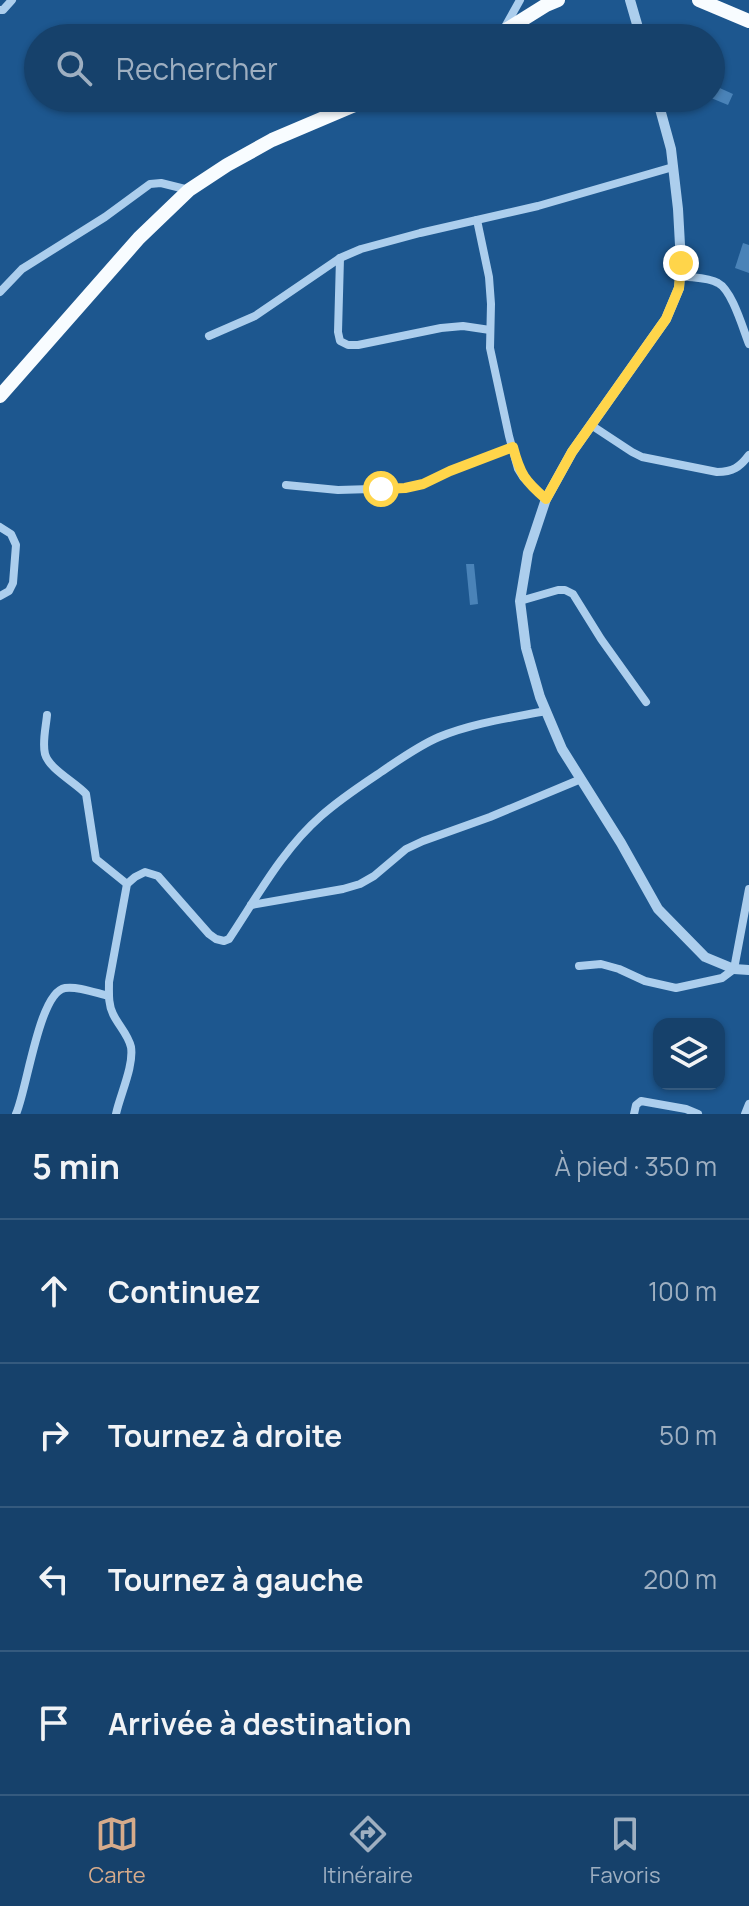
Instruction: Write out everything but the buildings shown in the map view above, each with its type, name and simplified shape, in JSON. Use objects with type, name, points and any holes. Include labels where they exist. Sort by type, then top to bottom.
[{"type":"highway","points":[[515,24],[558,0]]},
{"type":"highway","points":[[699,0],[749,21]]},
{"type":"highway","points":[[0,396],[139,238],[189,190],[272,140],[338,112]]},
{"type":"street","points":[[0,10],[12,0]]},
{"type":"street","points":[[504,24],[520,0]]},
{"type":"street","points":[[630,0],[637,24]]},
{"type":"street","points":[[661,112],[671,149],[678,209],[679,288],[666,319],[572,452],[546,499],[528,553],[520,601],[526,648],[540,697],[562,749],[658,909],[705,957],[734,969],[749,970]]},
{"type":"street","points":[[209,336],[255,316],[340,258],[376,245],[538,206],[673,167]]},
{"type":"street","points":[[0,292],[22,269],[81,233],[150,184],[161,183],[189,190]]},
{"type":"street","points":[[477,220],[489,277],[493,364],[518,469],[546,499]]},
{"type":"street","points":[[340,258],[338,332],[340,341],[348,345],[441,328],[463,326],[490,330]]},
{"type":"street","points":[[681,276],[721,283],[727,290],[749,344]]},
{"type":"street","points":[[591,425],[642,457],[717,472],[736,469],[749,455]]},
{"type":"street","points":[[286,485],[338,490],[405,488],[423,484],[513,447]]},
{"type":"street","points":[[0,527],[11,534],[16,545],[13,583],[9,591],[0,596]]},
{"type":"street","points":[[520,601],[558,590],[573,594],[646,702]]},
{"type":"street","points":[[116,1114],[130,1064],[131,1048],[111,1012],[109,982],[127,884],[145,872],[158,876],[209,934],[224,941],[229,939],[298,839],[342,799],[436,738],[466,728],[546,711]]},
{"type":"street","points":[[47,715],[46,757],[50,764],[86,794],[96,859],[127,884]]},
{"type":"street","points":[[251,905],[360,884],[406,849],[581,779]]},
{"type":"street","points":[[579,966],[601,964],[645,981],[676,988],[722,978],[734,969],[749,889]]},
{"type":"street","points":[[16,1114],[44,1012],[54,994],[68,987],[109,996]]},
{"type":"street","points":[[634,1114],[636,1105],[641,1101],[698,1114]]},
{"type":"street","points":[[745,1114],[749,1104]]},
{"type":"route","points":[[381,489],[423,484],[513,447],[523,477],[546,499],[572,452],[666,319],[679,288],[681,263]]}]
